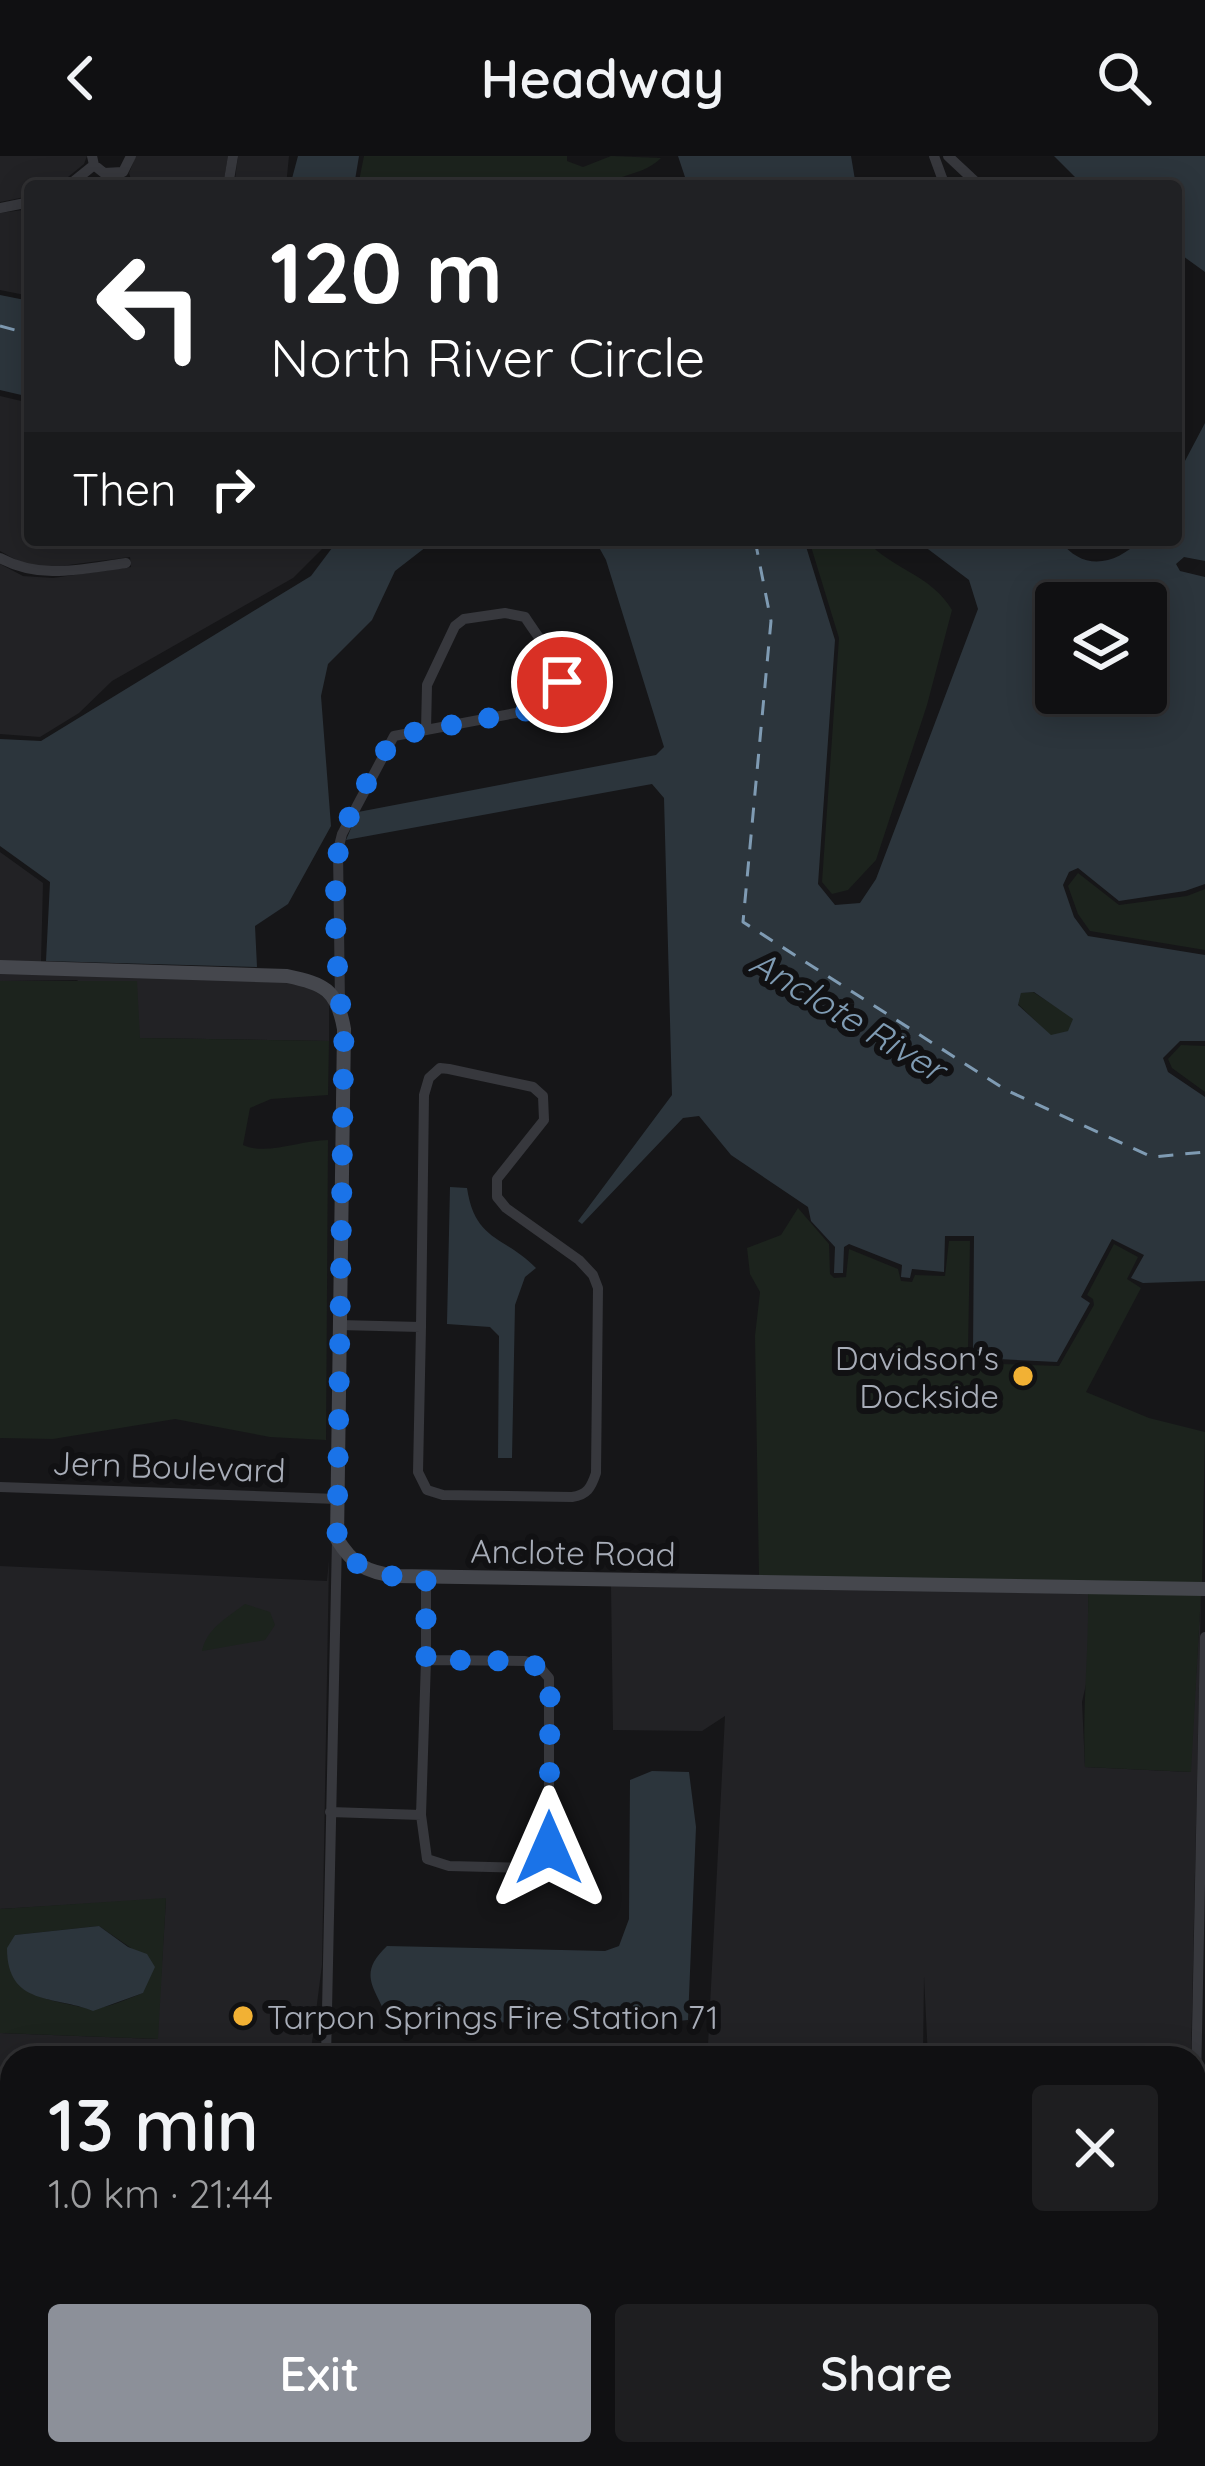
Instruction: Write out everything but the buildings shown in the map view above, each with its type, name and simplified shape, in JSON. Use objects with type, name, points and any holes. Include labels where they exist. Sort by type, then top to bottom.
[{"type":"street","points":[[126,180],[123,172],[131,156]]},
{"type":"street","points":[[947,156],[973,180]]},
{"type":"street","points":[[93,160],[109,175],[123,172]]},
{"type":"street","points":[[0,558],[23,570],[53,573],[126,563]]},
{"type":"street","points":[[326,2046],[344,1029],[338,850],[355,807],[394,736],[426,730],[542,708],[556,700],[562,688],[559,673],[525,617],[505,613],[464,619],[455,626],[427,685],[426,730]]},
{"type":"street","points":[[0,967],[287,976],[319,983],[340,1009]]},
{"type":"street","points":[[440,1068],[533,1087],[542,1096],[544,1120],[497,1179],[497,1197],[585,1265],[598,1288],[596,1474],[584,1495],[443,1495],[427,1490],[418,1472],[421,1328],[424,1095],[429,1078],[440,1068]]},
{"type":"street","points":[[339,1325],[421,1328]]},
{"type":"street","name":"Jern Boulevard","points":[[0,1487],[337,1499]]},
{"type":"street","name":"Anclote Road","points":[[337,1539],[356,1565],[370,1573],[426,1577],[1205,1588]]},
{"type":"street","points":[[426,1577],[424,1852],[435,1864],[532,1868],[542,1862],[549,1848],[550,1690],[544,1670],[525,1661],[426,1660]]},
{"type":"street","points":[[1197,2046],[1205,1637]]},
{"type":"street","points":[[330,1813],[422,1815]]},
{"type":"shaded area","points":[[0,156],[87,156],[64,180],[24,180],[24,197],[0,202]]},
{"type":"shaded area","points":[[136,156],[228,156],[224,180],[131,180]]},
{"type":"shaded area","points":[[238,156],[289,156],[287,180],[235,180]]},
{"type":"shaded area","points":[[364,156],[567,156],[567,161],[583,167],[611,156],[661,158],[616,180],[359,180]]},
{"type":"shaded area","points":[[24,210],[24,295],[0,290],[0,213]]},
{"type":"shaded area","points":[[0,396],[24,402],[24,546],[325,546],[293,578],[112,681],[79,713],[40,737],[0,734],[0,564],[23,576],[53,578],[131,567],[130,557],[53,567],[25,565],[0,551]]},
{"type":"shaded area","points":[[811,546],[872,546],[934,588],[952,610],[927,705],[876,860],[848,890],[832,894],[822,882],[839,638]]},
{"type":"shaded area","points":[[0,852],[43,883],[41,962],[0,961]]},
{"type":"shaded area","points":[[1078,873],[1119,905],[1205,889],[1205,950],[1090,931],[1068,886]]},
{"type":"shaded area","points":[[0,972],[286,982],[311,987],[329,1002],[329,1041],[140,1038],[77,980],[0,981]]},
{"type":"shaded area","points":[[0,981],[137,981],[140,1038],[329,1041],[328,1095],[271,1099],[250,1108],[243,1145],[273,1148],[328,1140],[326,1440],[270,1437],[175,1419],[53,1439],[0,1438]]},
{"type":"shaded area","points":[[1033,992],[1074,1018],[1069,1031],[1051,1036],[1018,1004],[1021,993]]},
{"type":"shaded area","points":[[1181,1045],[1205,1046],[1205,1092],[1172,1068],[1168,1059]]},
{"type":"shaded area","points":[[798,1208],[829,1244],[834,1278],[846,1277],[849,1249],[898,1269],[901,1281],[912,1282],[915,1275],[945,1276],[949,1241],[970,1241],[968,1350],[978,1366],[989,1370],[1001,1364],[1059,1366],[1094,1305],[1087,1295],[1114,1244],[1138,1257],[1127,1279],[1141,1288],[1086,1392],[1149,1418],[1205,1432],[1202,1583],[759,1576],[755,1336],[760,1292],[750,1274],[747,1248],[781,1235]]},
{"type":"shaded area","points":[[329,1560],[322,1965],[312,2046],[0,2046],[0,2033],[157,2039],[166,1899],[0,1909],[0,1566],[327,1581]]},
{"type":"shaded area","points":[[611,1586],[1088,1593],[1089,1671],[1082,1702],[1085,1767],[1190,1772],[1201,1594],[1191,2046],[927,2046],[924,1976],[923,2046],[340,2046],[708,2045],[725,1716],[702,1731],[613,1730]]},
{"type":"shaded area","points":[[1088,1593],[1201,1594],[1191,1772],[1085,1767]]},
{"type":"shaded area","points":[[245,1604],[270,1612],[275,1625],[265,1640],[202,1651],[213,1630]]},
{"type":"shaded area","points":[[166,1898],[158,2039],[0,2033],[0,1909]],"holes":[[[99,1926],[134,1950],[143,1993],[100,2008],[40,1997],[28,1991],[13,1971],[15,1935]]]},
{"type":"water","points":[[298,156],[359,156],[355,180],[292,180]]},
{"type":"water","points":[[678,156],[851,156],[855,180],[686,180]]},
{"type":"water","points":[[1054,156],[1205,156],[1205,272],[1182,255],[1182,180],[1078,180]]},
{"type":"water","points":[[0,295],[24,300],[24,396],[0,390]]},
{"type":"water","name":"Anclote River","points":[[1205,423],[1205,561],[1184,557],[1176,564],[1180,571],[1205,577],[1205,884],[1119,901],[1078,868],[1069,872],[1063,885],[1074,917],[1088,936],[1205,955],[1205,1041],[1180,1041],[1163,1058],[1168,1072],[1205,1097],[1205,1281],[1143,1283],[1131,1278],[1144,1255],[1112,1239],[1081,1297],[1090,1303],[1057,1362],[998,1359],[997,1365],[980,1365],[980,1351],[973,1350],[974,1236],[945,1236],[944,1272],[912,1269],[910,1278],[901,1277],[902,1265],[849,1244],[844,1247],[843,1273],[834,1273],[835,1247],[811,1221],[808,1207],[731,1155],[699,1116],[683,1118],[582,1224],[578,1221],[672,1095],[664,798],[652,784],[346,840],[358,812],[656,755],[664,747],[598,546],[806,546],[835,640],[818,884],[835,905],[860,903],[876,879],[978,609],[969,580],[924,546],[1065,546],[1089,561],[1120,555],[1133,546],[1182,546],[1182,467]],"holes":[[[1034,992],[1073,1019],[1068,1031],[1051,1035],[1018,1005],[1021,993]]]},
{"type":"water","points":[[334,546],[427,546],[395,571],[372,620],[328,664],[321,696],[331,826],[288,904],[255,926],[257,967],[46,961],[50,882],[0,846],[0,739],[41,741],[311,576]]},
{"type":"water","points":[[450,1187],[467,1188],[484,1229],[536,1268],[525,1277],[515,1305],[512,1458],[498,1458],[499,1336],[490,1327],[447,1324]]},
{"type":"water","points":[[652,1771],[689,1772],[696,1827],[688,2020],[636,2025],[388,2020],[371,1982],[372,1965],[387,1946],[605,1951],[619,1946],[629,1919],[630,1780]]},
{"type":"water","points":[[99,1926],[147,1954],[155,1967],[143,1993],[93,2011],[36,1996],[15,1980],[7,1948],[15,1935]]},
{"type":"ferry route","points":[[0,326],[24,332]]},
{"type":"ferry route","points":[[756,546],[771,621],[743,922],[1006,1090],[1152,1157],[1205,1152]]},
{"type":"place","name":"Davidson's Dockside","points":[[1023,1376]]},
{"type":"place","name":"Tarpon Springs Fire Station 71","points":[[243,2016]]},
{"type":"route","points":[[549,1848],[550,1690],[544,1670],[525,1661],[426,1660],[426,1577],[370,1573],[356,1565],[337,1539],[344,1029],[338,967],[338,850],[355,807],[394,736],[542,708],[556,700],[562,682]]}]
